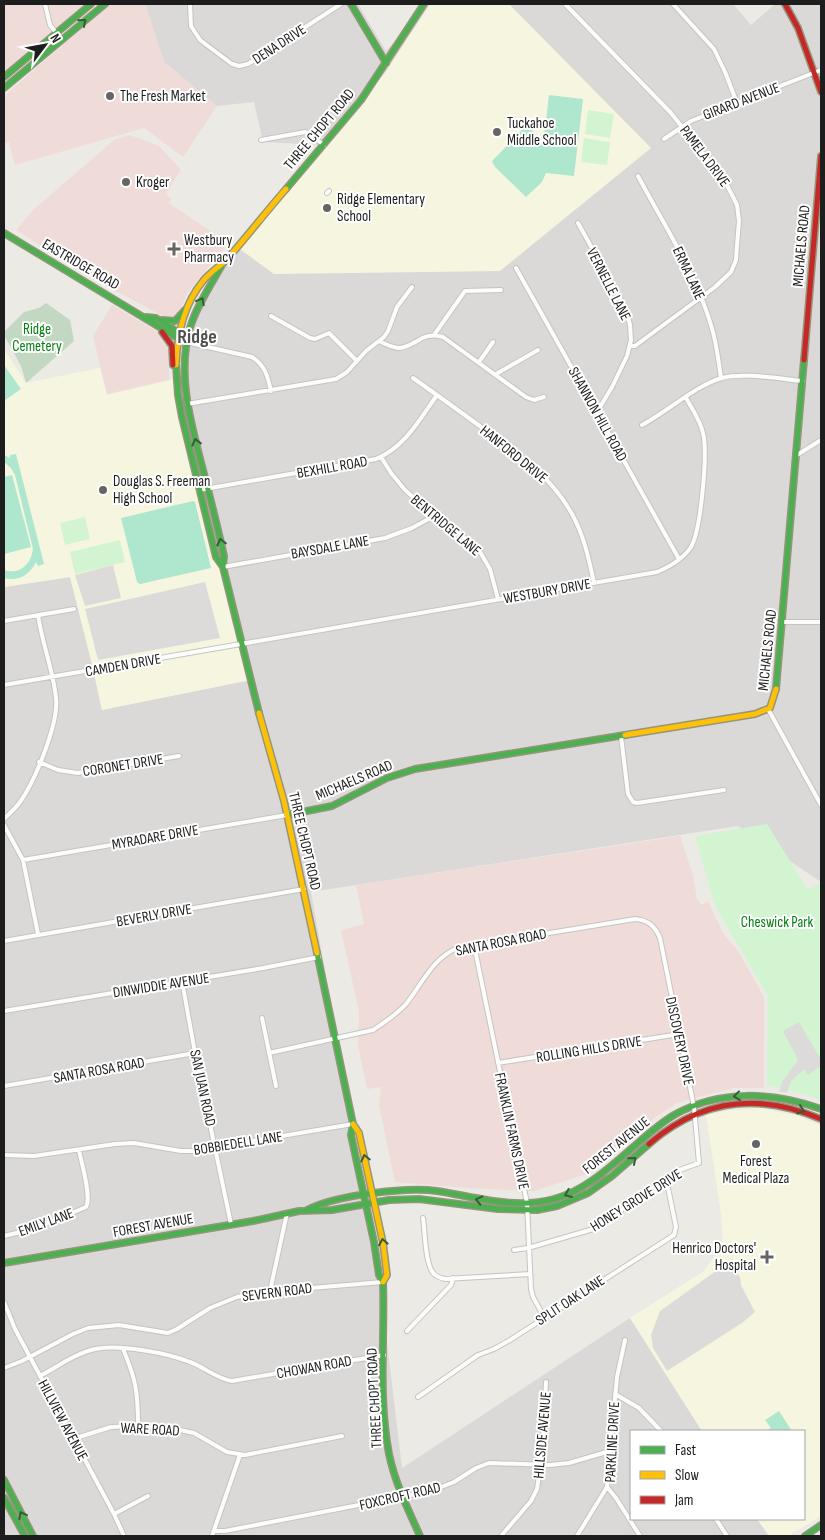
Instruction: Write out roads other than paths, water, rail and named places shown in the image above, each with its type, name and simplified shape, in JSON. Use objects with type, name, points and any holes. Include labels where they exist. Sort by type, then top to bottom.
[{"type":"main road","points":[[4,77],[91,4]]},
{"type":"main road","points":[[4,88],[104,4]]},
{"type":"main road","points":[[351,4],[386,63]]},
{"type":"main road","name":"THREE CHOPT ROAD","points":[[383,1282],[378,1275],[375,1248],[351,1135],[353,1124],[304,889],[287,815],[223,567],[216,556],[199,490],[180,411],[175,373],[179,336],[188,307],[204,279],[223,263],[361,100],[424,4]]},
{"type":"main road","points":[[785,4],[794,18],[821,92]]},
{"type":"main road","name":"MICHAELS ROAD","points":[[287,815],[318,810],[339,804],[378,782],[408,771],[742,717],[768,709],[772,704],[776,690],[821,156]]},
{"type":"main road","name":"EASTRIDGE ROAD","points":[[4,233],[156,322],[186,342]]},
{"type":"main road","name":"THREE CHOPT ROAD","points":[[223,263],[196,310],[186,342],[184,373],[187,404],[224,556],[223,567]]},
{"type":"main road","points":[[156,322],[175,320],[188,307]]},
{"type":"main road","points":[[156,322],[170,343],[175,373]]},
{"type":"main road","name":"FOREST AVENUE","points":[[4,1263],[287,1214],[306,1210],[318,1204],[402,1190],[428,1190],[490,1202],[527,1203],[554,1199],[584,1186],[606,1171],[658,1126],[694,1106],[723,1098],[769,1094],[796,1100],[821,1109]]},
{"type":"main road","name":"FOREST AVENUE","points":[[306,1210],[320,1212],[401,1198],[422,1198],[493,1210],[528,1211],[543,1209],[568,1202],[591,1192],[614,1176],[663,1132],[694,1114],[730,1104],[765,1103],[794,1108],[821,1118]]},
{"type":"main road","name":"THREE CHOPT ROAD","points":[[353,1124],[359,1133],[386,1258],[387,1275],[383,1282],[386,1437],[392,1468],[420,1536]]},
{"type":"main road","points":[[4,1480],[34,1536]]},
{"type":"main road","points":[[4,1498],[25,1536]]},
{"type":"main road","points":[[808,1535],[821,1526]]},
{"type":"street","points":[[44,4],[50,25],[62,40]]},
{"type":"street","name":"DENA DRIVE","points":[[190,4],[192,26],[196,35],[230,63],[239,66],[248,64],[341,4]]},
{"type":"street","name":"PAMELA DRIVE","points":[[565,4],[682,126],[731,191],[737,205],[739,221],[736,260],[725,278],[635,346],[630,346]]},
{"type":"street","points":[[673,4],[714,49],[737,103]]},
{"type":"street","name":"GIRARD AVENUE","points":[[664,138],[691,121],[821,70]]},
{"type":"street","points":[[261,140],[304,132],[324,145]]},
{"type":"street","name":"ERMA LANE","points":[[638,176],[688,266],[714,334],[721,378]]},
{"type":"street","name":"VERNELLE LANE","points":[[578,224],[626,309],[630,325],[630,346]]},
{"type":"street","name":"SHANNON HILL ROAD","points":[[516,268],[679,559]]},
{"type":"street","points":[[187,404],[336,379],[347,372],[388,330],[397,307],[412,287]]},
{"type":"street","points":[[434,335],[465,291],[501,290]]},
{"type":"street","points":[[271,316],[310,338],[314,339],[329,333],[356,361]]},
{"type":"street","points":[[379,340],[392,347],[400,348],[424,336],[434,335],[443,337],[530,399],[538,400],[544,397]]},
{"type":"street","points":[[186,342],[252,357],[265,370],[271,391]]},
{"type":"street","points":[[479,362],[493,342]]},
{"type":"street","points":[[597,412],[621,372],[630,346]]},
{"type":"street","points":[[496,374],[538,350]]},
{"type":"street","points":[[642,425],[702,387],[721,378],[746,376],[803,381]]},
{"type":"street","name":"HANFORD DRIVE","points":[[413,378],[529,462],[550,482],[566,504],[580,530],[594,583]]},
{"type":"street","name":"BEXHILL ROAD","points":[[199,490],[362,462],[381,457],[406,438],[437,395]]},
{"type":"street","name":"WESTBURY DRIVE","points":[[242,643],[657,572],[666,568],[679,559],[691,546],[698,531],[705,442],[700,425],[686,398]]},
{"type":"street","points":[[797,455],[821,440]]},
{"type":"street","name":"BENTRIDGE LANE","points":[[381,457],[397,481],[434,516],[456,530],[484,558],[490,569],[498,600]]},
{"type":"street","name":"BAYSDALE LANE","points":[[223,567],[385,538],[412,528],[434,516]]},
{"type":"street","points":[[4,621],[74,609]]},
{"type":"street","points":[[4,819],[20,802],[39,762],[56,715],[53,677],[38,615]]},
{"type":"street","points":[[782,622],[821,622]]},
{"type":"street","name":"CAMDEN DRIVE","points":[[4,685],[242,643]]},
{"type":"street","points":[[768,709],[821,805]]},
{"type":"street","points":[[621,736],[629,798],[632,802],[662,800],[724,790]]},
{"type":"street","name":"CORONET DRIVE","points":[[39,762],[58,770],[78,773],[179,756]]},
{"type":"street","name":"MYRADARE DRIVE","points":[[23,860],[287,815]]},
{"type":"street","points":[[4,825],[23,860],[38,934]]},
{"type":"street","name":"BEVERLY DRIVE","points":[[4,940],[304,889]]},
{"type":"street","name":"SANTA ROSA ROAD","points":[[269,1053],[373,1030],[388,1021],[406,1004],[439,959],[457,948],[635,919],[649,923]]},
{"type":"street","name":"DISCOVERY DRIVE","points":[[649,923],[655,928],[660,938],[694,1106],[698,1163]]},
{"type":"street","name":"FRANKLIN FARMS DRIVE","points":[[474,945],[527,1203],[528,1248],[533,1297],[544,1317]]},
{"type":"street","name":"DINWIDDIE AVENUE","points":[[4,1011],[319,957]]},
{"type":"street","name":"SAN JUAN ROAD","points":[[182,981],[231,1224]]},
{"type":"street","points":[[262,1018],[276,1086]]},
{"type":"street","name":"ROLLING HILLS DRIVE","points":[[498,1063],[679,1034]]},
{"type":"street","name":"SANTA ROSA ROAD","points":[[4,1086],[195,1053]]},
{"type":"street","name":"BOBBIEDELL LANE","points":[[4,1155],[34,1156],[134,1143],[181,1151],[215,1148],[353,1124]]},
{"type":"street","name":"EMILY LANE","points":[[4,1236],[33,1229],[84,1209],[87,1206],[89,1203],[88,1194],[79,1150]]},
{"type":"street","name":"HONEY GROVE DRIVE","points":[[514,1250],[528,1248],[597,1228],[674,1172],[698,1163]]},
{"type":"street","name":"SPLIT OAK LANE","points":[[418,1397],[478,1355],[494,1349],[675,1234],[676,1227],[666,1178]]},
{"type":"street","points":[[270,1291],[287,1214]]},
{"type":"street","points":[[423,1218],[430,1268],[439,1277],[530,1274]]},
{"type":"street","points":[[407,1331],[451,1285],[453,1278]]},
{"type":"street","name":"SEVERN ROAD","points":[[4,1368],[80,1331],[102,1326],[119,1325],[152,1331],[172,1332],[210,1308],[230,1299],[248,1294],[383,1282]]},
{"type":"street","name":"HILLVIEW AVENUE","points":[[4,1302],[9,1316],[124,1536]]},
{"type":"street","name":"PARKLINE DRIVE","points":[[625,1340],[615,1394],[607,1487],[640,1536]]},
{"type":"street","name":"CHOWAN ROAD","points":[[40,1376],[89,1351],[107,1347],[156,1353],[182,1360],[199,1366],[228,1381],[384,1355]]},
{"type":"street","points":[[123,1349],[137,1389],[138,1426]]},
{"type":"street","name":"HILLSIDE AVENUE","points":[[501,1536],[534,1496],[537,1489],[541,1465],[546,1382]]},
{"type":"street","points":[[615,1394],[639,1408],[660,1430]]},
{"type":"street","name":"WARE ROAD","points":[[73,1439],[101,1429],[138,1426],[185,1430],[200,1436],[227,1452],[251,1455],[342,1436]]},
{"type":"street","name":"FOXCROFT ROAD","points":[[214,1531],[225,1532],[403,1497],[442,1487],[489,1463],[541,1465],[569,1463],[610,1451]]},
{"type":"street","points":[[212,1536],[240,1455]]},
{"type":"street","points":[[577,1536],[607,1487]]},
{"type":"street","points":[[114,1514],[148,1496]]},
{"type":"street","points":[[717,1520],[727,1536]]},
{"type":"place","name":"The Fresh Market","points":[[110,96]]},
{"type":"place","name":"Tuckahoe Middle School","points":[[497,132]]},
{"type":"place","name":"Kroger","points":[[126,182]]},
{"type":"place","name":"Ridge Elementary School","points":[[327,208]]},
{"type":"place","name":"Westbury Pharmacy","points":[[174,249]]},
{"type":"place","name":"Douglas S. Freeman High School","points":[[103,490]]},
{"type":"place","name":"Forest Medical Plaza","points":[[756,1144]]},
{"type":"place","name":"Henrico Doctors' Hospital","points":[[767,1257]]},
{"type":"district","name":"Ridge","points":[[197,336]]},
{"type":"park label","name":"Ridge Cemetery","points":[[37,338]]},
{"type":"park label","name":"Cheswick Park","points":[[777,922]]}]
